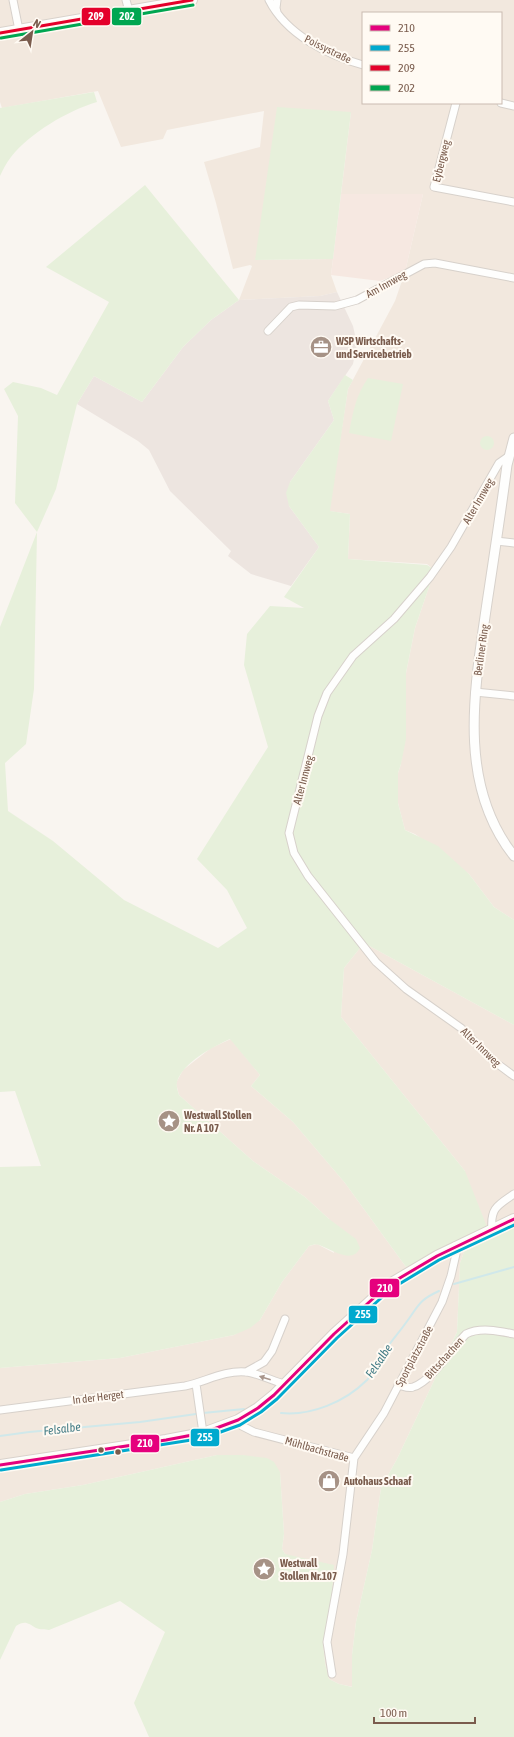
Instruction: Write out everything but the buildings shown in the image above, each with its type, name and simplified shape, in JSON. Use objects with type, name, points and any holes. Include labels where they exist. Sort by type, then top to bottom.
[{"type":"main road","points":[[0,33],[192,0]]},
{"type":"main road","points":[[0,1465],[166,1440],[203,1433],[238,1420],[267,1401],[334,1334],[378,1294],[407,1273],[455,1246],[514,1220]]},
{"type":"street","points":[[13,0],[19,30]]},
{"type":"street","points":[[126,0],[129,12]]},
{"type":"street","name":"Poissystraße","points":[[269,0],[277,14],[290,27],[316,45],[336,55],[362,64]]},
{"type":"street","points":[[277,14],[276,8],[278,0]]},
{"type":"street","points":[[502,103],[514,106]]},
{"type":"street","name":"Eybergweg","points":[[456,104],[434,187],[514,202]]},
{"type":"street","name":"Am Innweg","points":[[268,331],[291,307],[299,305],[322,307],[345,304],[357,300],[424,264],[435,263],[514,278]]},
{"type":"street","name":"Berliner Ring","points":[[514,438],[509,456],[475,692],[474,730],[476,766],[483,796],[494,823],[514,856]]},
{"type":"street","name":"Alter Innweg","points":[[509,456],[499,463],[451,547],[430,577],[394,619],[353,656],[327,693],[318,716],[289,833],[294,853],[308,876],[376,962],[406,989],[461,1028],[495,1062],[514,1076]]},
{"type":"street","points":[[496,541],[514,543]]},
{"type":"street","points":[[475,692],[514,696]]},
{"type":"street","points":[[492,1229],[491,1219],[493,1211],[514,1194]]},
{"type":"street","name":"Sportplatzstraße","points":[[354,1458],[376,1426],[444,1297],[454,1265],[455,1246]]},
{"type":"street","name":"In der Herget","points":[[246,1372],[264,1362],[272,1350],[285,1319]]},
{"type":"street","name":"Bittschachen","points":[[398,1385],[408,1388],[414,1387],[420,1383],[435,1369],[466,1334],[471,1331],[494,1331],[514,1334]]},
{"type":"street","name":"In der Herget","points":[[0,1410],[196,1384],[220,1374],[246,1372],[284,1384]]},
{"type":"street","points":[[196,1384],[203,1433]]},
{"type":"street","name":"Mühlbachstraße","points":[[238,1420],[242,1426],[254,1432],[354,1458],[343,1554],[327,1642],[332,1674]]},
{"type":"shaded area","points":[[0,0],[514,0],[514,920],[494,907],[469,874],[415,834],[405,830],[398,803],[398,773],[401,764],[406,673],[415,628],[430,584],[432,568],[427,564],[348,559],[350,514],[329,511],[348,389],[395,301],[405,272],[423,194],[341,194],[351,112],[255,260],[333,259],[331,275],[337,292],[320,296],[239,300],[252,266],[250,265],[233,269],[204,162],[260,147],[264,111],[167,130],[163,139],[121,147],[98,91],[2,108],[0,102]]},
{"type":"shaded area","points":[[341,194],[423,194],[405,272],[380,281],[331,275]]},
{"type":"shaded area","points":[[337,292],[353,326],[357,344],[353,364],[328,401],[334,420],[290,482],[289,506],[319,547],[291,586],[251,574],[228,556],[231,551],[170,491],[149,450],[138,441],[77,404],[94,376],[142,402],[183,347],[211,320],[239,300],[320,296]]},
{"type":"shaded area","points":[[364,943],[514,1025],[514,1226],[465,1249],[460,1263],[457,1332],[397,1459],[381,1488],[372,1550],[356,1622],[352,1655],[353,1687],[339,1684],[329,1679],[325,1663],[323,1644],[332,1594],[285,1554],[282,1549],[284,1534],[280,1472],[243,1455],[217,1455],[83,1485],[25,1494],[0,1502],[0,1368],[120,1358],[234,1335],[260,1320],[282,1282],[309,1246],[317,1244],[334,1253],[329,1219],[305,1197],[253,1161],[179,1095],[176,1083],[183,1070],[211,1048],[231,1039],[260,1075],[251,1086],[293,1122],[345,1183],[406,1267],[465,1171],[341,1017],[344,968]]},
{"type":"green space","points":[[94,92],[97,102],[62,117],[39,131],[11,157],[0,176],[0,108]]},
{"type":"green space","points":[[277,107],[351,112],[333,259],[255,260]]},
{"type":"green space","points":[[145,185],[239,300],[211,320],[183,347],[142,402],[94,376],[77,404],[56,489],[37,532],[15,503],[18,416],[4,389],[13,382],[41,388],[57,395],[109,302],[46,267]]},
{"type":"green space","points":[[345,375],[353,380],[348,389],[330,511],[350,514],[348,559],[427,565],[432,568],[430,584],[415,628],[406,673],[406,739],[398,773],[398,803],[405,830],[438,846],[469,874],[494,907],[514,920],[514,1025],[364,943],[344,968],[341,1017],[465,1171],[487,1227],[406,1267],[345,1183],[293,1122],[251,1086],[260,1075],[230,1039],[199,1056],[185,1068],[177,1082],[179,1095],[253,1161],[305,1197],[329,1219],[356,1239],[360,1248],[356,1253],[347,1256],[319,1245],[309,1246],[282,1282],[260,1320],[250,1328],[234,1335],[120,1358],[0,1368],[0,1167],[41,1166],[15,1091],[0,1092],[0,627],[37,532],[34,689],[26,744],[5,763],[8,811],[53,841],[124,900],[218,948],[247,928],[227,890],[197,859],[268,747],[244,665],[247,634],[270,606],[304,608],[284,597],[319,547],[289,506],[286,493],[290,482],[334,420],[328,401]]},
{"type":"green space","points":[[368,378],[403,384],[391,441],[349,433],[358,397]]},
{"type":"green space","points":[[484,436],[490,436],[494,440],[494,446],[490,450],[484,450],[480,446],[480,440]]},
{"type":"green space","points":[[514,1226],[514,1737],[149,1737],[134,1703],[165,1632],[120,1601],[49,1630],[38,1629],[26,1623],[19,1624],[16,1626],[0,1660],[0,1502],[25,1494],[83,1485],[217,1455],[243,1455],[267,1458],[274,1462],[280,1472],[284,1534],[282,1549],[285,1554],[334,1565],[332,1594],[323,1644],[325,1663],[329,1679],[339,1684],[352,1687],[352,1655],[356,1622],[372,1550],[381,1488],[397,1459],[457,1332],[460,1263],[465,1249]]},
{"type":"waterway","name":"Felsalbe","points":[[454,1284],[514,1267]]},
{"type":"waterway","name":"Felsalbe","points":[[281,1413],[316,1410],[338,1401],[358,1388],[367,1380],[388,1346],[419,1304],[426,1298],[439,1291]]},
{"type":"waterway","name":"Felsalbe","points":[[203,1413],[244,1409]]},
{"type":"waterway","name":"Felsalbe","points":[[0,1436],[140,1422],[196,1414]]},
{"type":"transit line","name":"209","points":[[0,33],[192,0]]},
{"type":"transit line","name":"202","points":[[1,38],[193,5]]},
{"type":"transit line","name":"210","points":[[0,1465],[166,1440],[203,1433],[238,1420],[258,1408],[274,1395],[334,1334],[388,1285],[437,1256],[514,1219]]},
{"type":"transit line","name":"255","points":[[1,1470],[204,1438],[240,1425],[261,1412],[277,1399],[337,1338],[391,1289],[439,1260],[514,1225]]},
{"type":"place","name":"WSP Wirtschafts- und Servicebetrieb","points":[[321,347]]},
{"type":"place","name":"Westwall Stollen Nr. A 107","points":[[169,1121]]},
{"type":"place","name":"Autohaus Schaaf","points":[[329,1481]]},
{"type":"place","name":"Westwall Stollen Nr.107","points":[[264,1569]]}]
